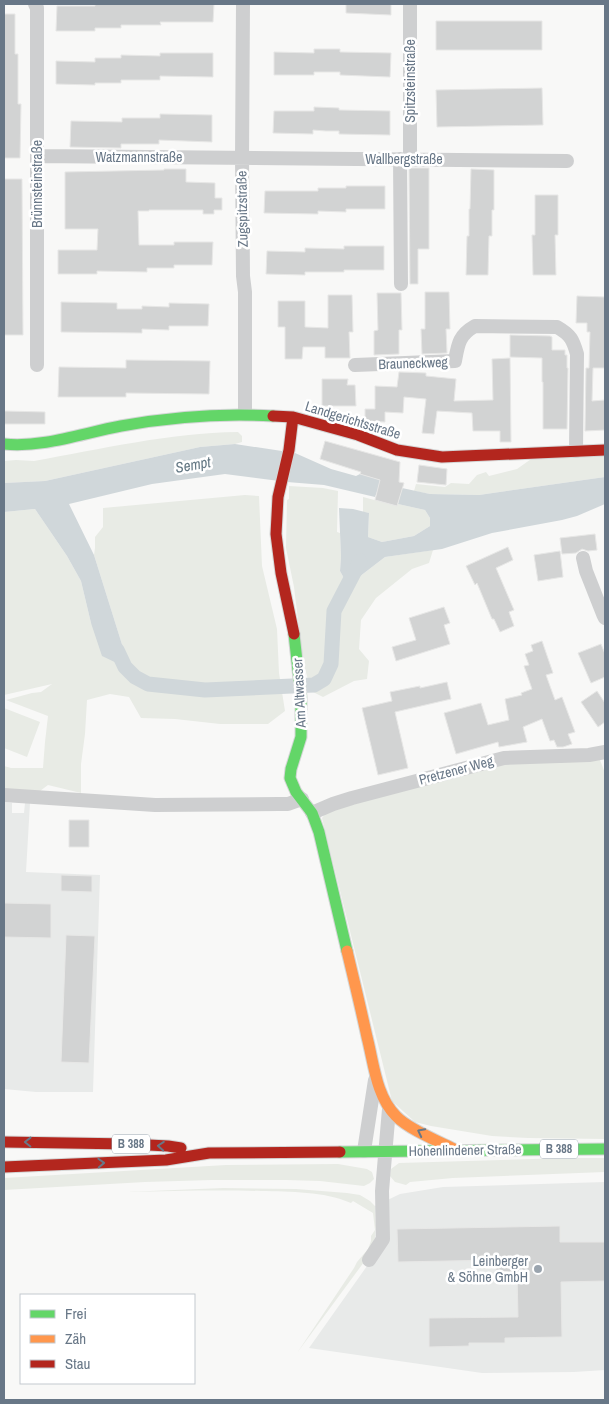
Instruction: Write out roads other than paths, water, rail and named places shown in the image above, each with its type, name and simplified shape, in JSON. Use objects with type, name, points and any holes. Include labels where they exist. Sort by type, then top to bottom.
[{"type":"street","name":"Brünnsteinstraße","points":[[35,4],[37,8],[37,365]]},
{"type":"street","name":"Zugspitzstraße","points":[[243,4],[242,158],[245,414]]},
{"type":"street","name":"Spitzsteinstraße","points":[[401,284],[410,4]]},
{"type":"street","name":"Watzmannstraße","points":[[37,156],[242,158]]},
{"type":"street","name":"Wallbergstraße","points":[[242,158],[567,160]]},
{"type":"street","name":"Brauneckweg","points":[[355,365],[455,361],[461,338],[475,326],[557,327],[567,333],[573,342],[576,354],[576,451]]},
{"type":"street","name":"Landgerichtsstraße","points":[[4,444],[15,445],[44,442],[130,424],[196,416],[245,414],[293,417],[358,435],[397,450],[442,457],[605,450]]},
{"type":"street","name":"Am Altwasser","points":[[293,417],[289,450],[277,508],[276,534],[281,573],[293,625],[300,677],[301,737],[290,778],[296,792],[312,813],[319,832],[376,1077],[389,1109],[403,1123],[456,1150]]},
{"type":"street","points":[[583,558],[586,571],[605,618]]},
{"type":"street","name":"Pretzener Weg","points":[[312,813],[323,807],[352,798],[504,758],[589,755],[605,752]]},
{"type":"street","points":[[4,795],[155,804],[288,804],[302,799]]},
{"type":"street","name":"Am Altwasser","points":[[364,1151],[376,1077]]},
{"type":"street","name":"Am Altwasser","points":[[386,1151],[389,1109]]},
{"type":"street","name":"Hohenlindener Straße","points":[[4,1142],[168,1146],[209,1153]]},
{"type":"street","name":"Hohenlindener Straße","points":[[4,1167],[166,1160],[209,1153],[605,1149]]},
{"type":"street","points":[[369,1260],[383,1239],[382,1191],[386,1151]]},
{"type":"water","name":"Sempt","points":[[235,444],[295,453],[331,469],[356,476],[360,474],[384,481],[381,493],[377,492],[375,497],[324,485],[225,474],[152,484],[69,504],[94,555],[125,654],[125,667],[102,656],[91,623],[81,581],[67,556],[35,509],[4,512],[4,483],[45,481],[200,447]]},
{"type":"water","points":[[605,477],[605,504],[577,516],[492,533],[442,549],[385,557],[359,577],[345,580],[340,571],[339,508],[369,513],[368,537],[382,542],[414,536],[430,526],[430,518],[425,510],[398,504],[402,488],[430,494],[479,495]]},
{"type":"waterway","points":[[117,650],[125,667],[135,677],[148,684],[205,690],[314,685],[324,679],[331,664],[334,611],[360,561]]},
{"type":"place","name":"Leinberger & Söhne GmbH","points":[[538,1269]]}]
